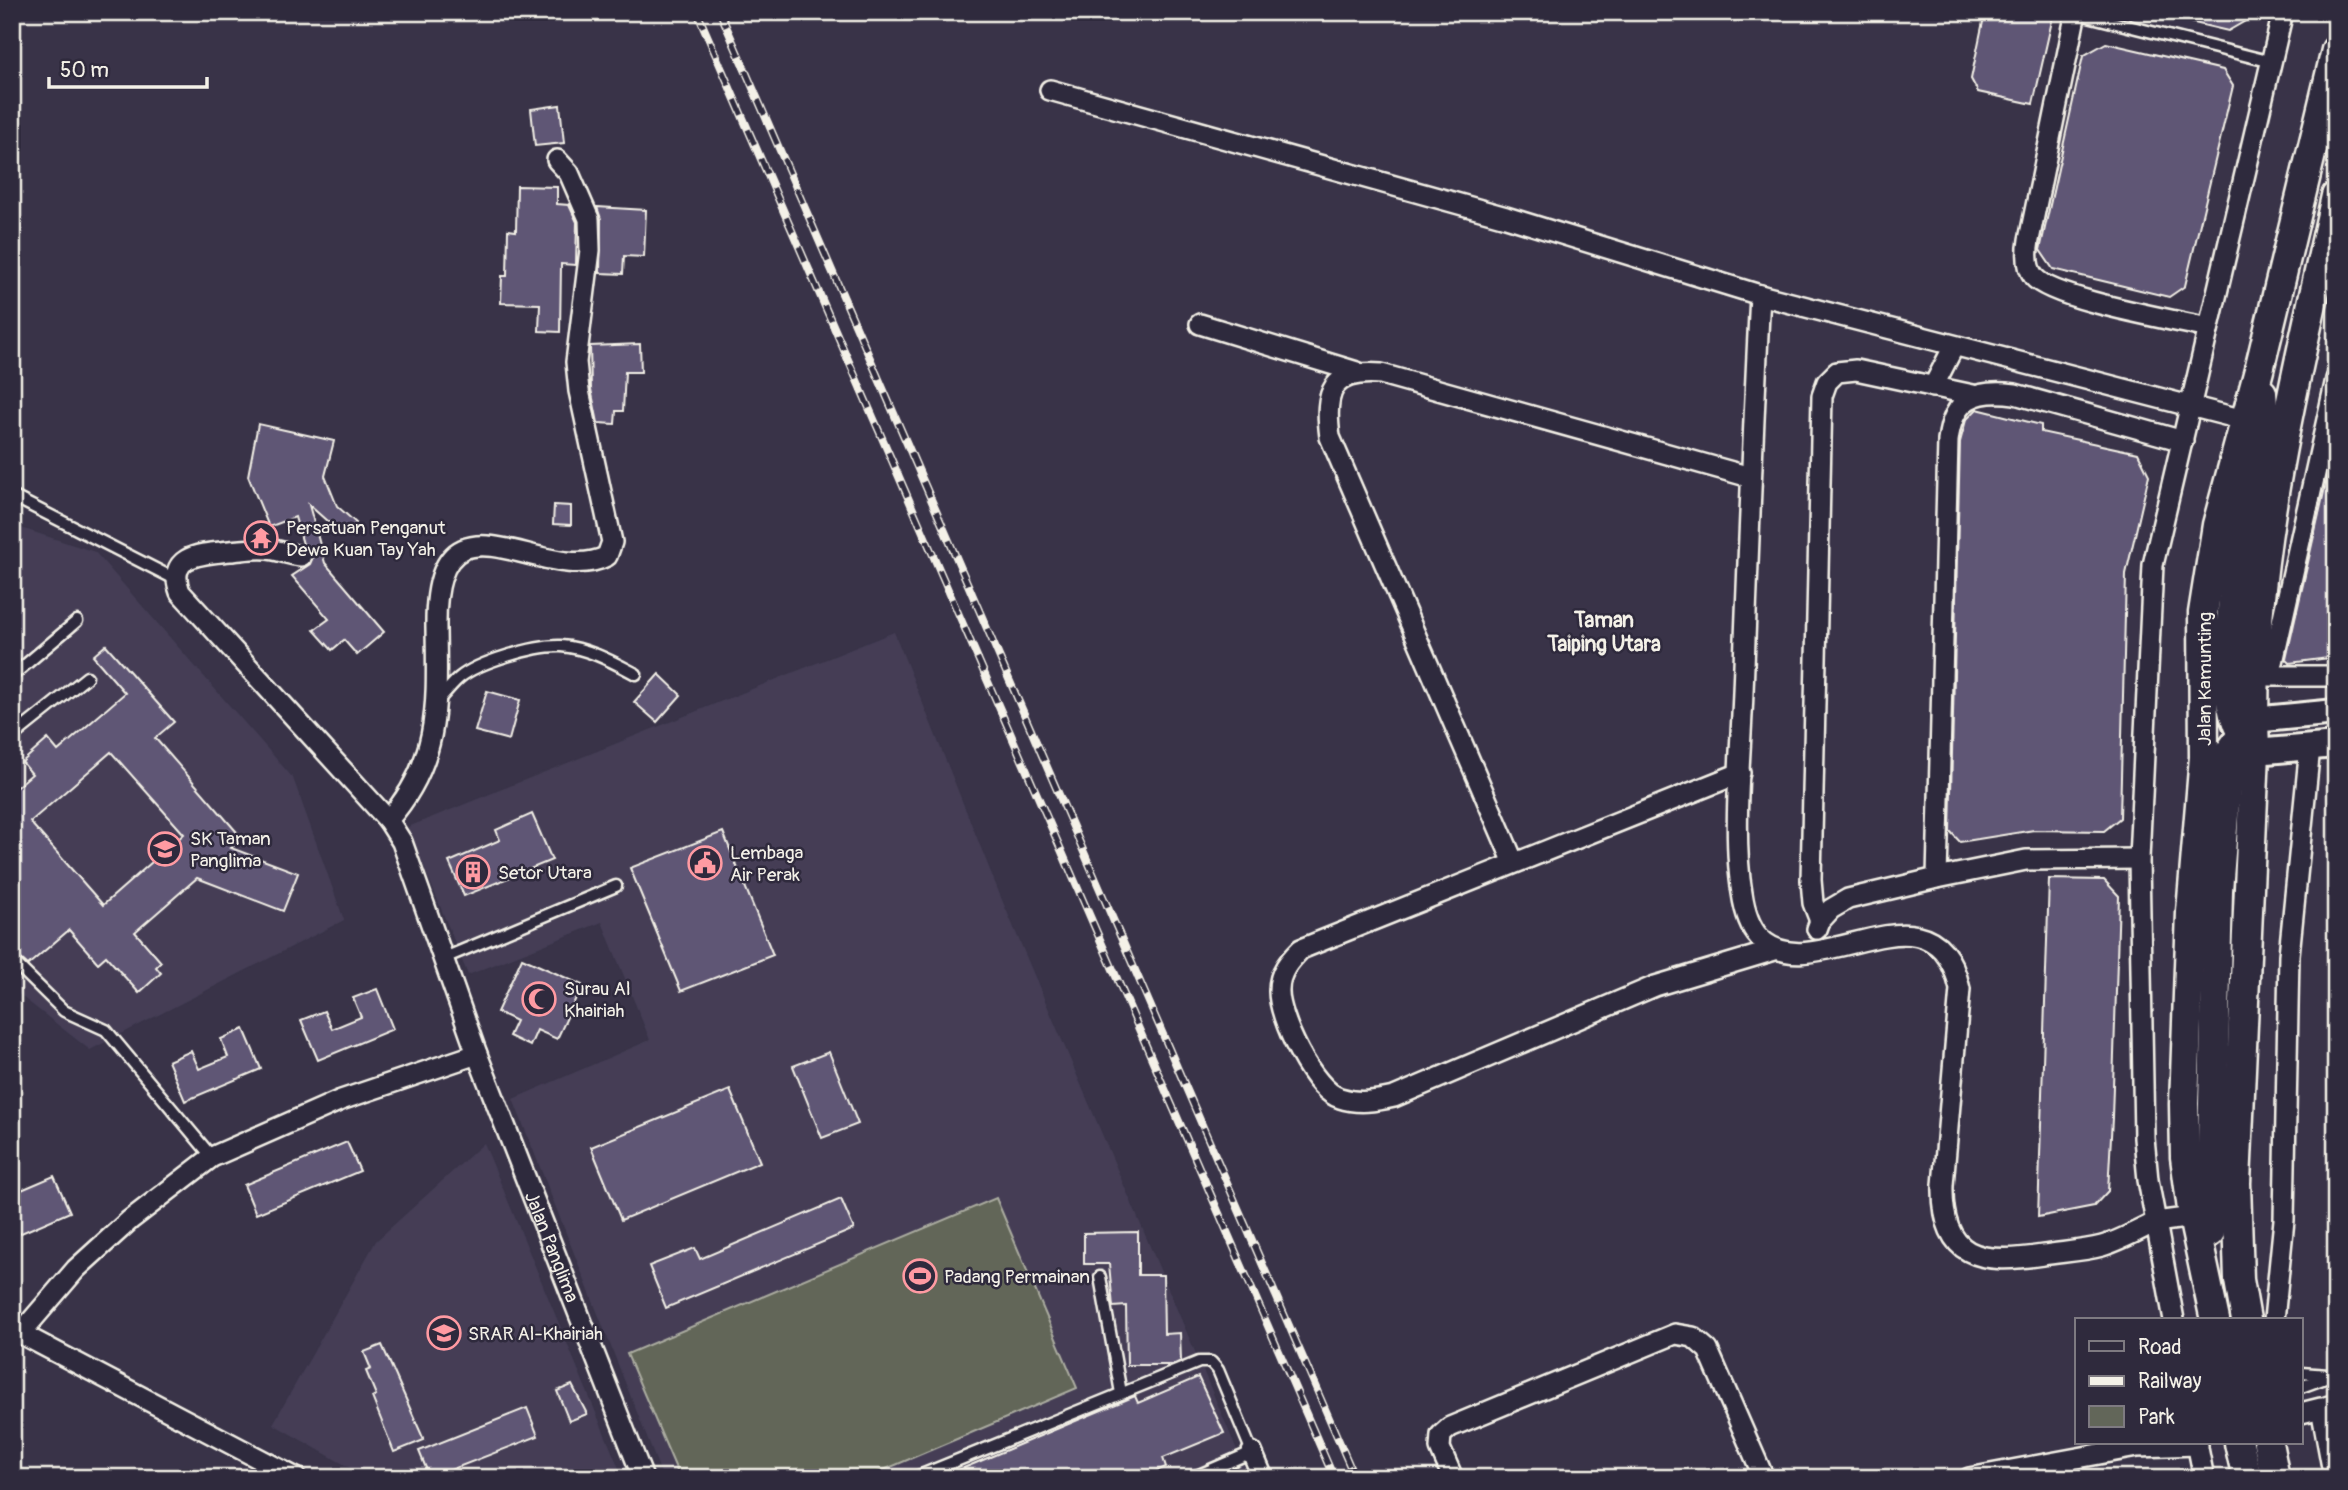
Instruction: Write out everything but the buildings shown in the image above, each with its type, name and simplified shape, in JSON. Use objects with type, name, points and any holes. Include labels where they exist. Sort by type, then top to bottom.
[{"type":"main road","name":"Jalan Kamunting","points":[[2215,1318],[2209,1281],[2193,1217],[2185,1157],[2184,1104],[2191,912],[2203,757],[2203,613],[2217,525],[2259,370],[2336,50]]},
{"type":"main road","points":[[2246,1318],[2239,1280],[2235,1183],[2256,607],[2272,502],[2336,196]]},
{"type":"main road","points":[[2250,735],[2228,686],[2234,578],[2258,460],[2264,411],[2259,370]]},
{"type":"main road","points":[[2209,1281],[2218,890],[2229,753],[2250,735]]},
{"type":"main road","points":[[2239,1444],[2247,1478]]},
{"type":"main road","points":[[2268,1444],[2275,1478]]},
{"type":"street","points":[[2174,1318],[2148,1180],[2144,1138],[2139,859],[2153,565],[2283,12]]},
{"type":"street","points":[[2076,13],[2029,240],[2027,254],[2034,276],[2057,292],[2208,328]]},
{"type":"street","points":[[1050,90],[1506,217],[1760,295],[2244,420]]},
{"type":"street","points":[[388,820],[418,779],[427,755],[437,703],[436,605],[439,586],[447,566],[461,551],[482,544],[510,547],[577,564],[593,564],[607,556],[612,542],[579,391],[576,362],[590,250],[589,219],[569,173],[557,160]]},
{"type":"street","points":[[1760,295],[1750,477],[1740,773],[1742,893],[1757,936],[1775,950]]},
{"type":"street","points":[[1200,324],[1357,372],[1381,374],[1750,477]]},
{"type":"street","points":[[1933,387],[1954,346]]},
{"type":"street","points":[[1820,921],[1813,903],[1811,880],[1822,396],[1827,382],[1837,372],[1857,370],[1973,396],[2000,392],[2015,394],[2183,441]]},
{"type":"street","points":[[1357,372],[1338,380],[1329,395],[1329,437],[1514,863]]},
{"type":"street","points":[[2336,379],[2332,410],[2270,676],[2336,676]]},
{"type":"street","points":[[1937,878],[1948,441],[1953,418],[1964,402],[1973,396]]},
{"type":"street","points":[[175,579],[178,567],[187,559],[202,554],[253,549],[301,556]]},
{"type":"street","name":"Jalan Panglima","points":[[175,579],[180,592],[388,820],[402,842],[441,959],[642,1478]]},
{"type":"street","points":[[2250,735],[2336,712]]},
{"type":"street","points":[[2250,735],[2310,747],[2336,745]]},
{"type":"street","points":[[2276,1316],[2284,1220],[2289,955],[2310,747]]},
{"type":"street","points":[[1740,773],[1301,949],[1285,965],[1278,988],[1282,1016],[1320,1085],[1339,1098],[1369,1102],[1394,1097],[1632,995],[1775,950],[1814,951],[1903,933],[1924,938],[1942,950],[1955,966],[1960,989],[1942,1211],[1950,1231],[1963,1247],[1982,1258],[2004,1261],[2103,1246],[2156,1222],[2193,1217]]},
{"type":"street","points":[[1814,951],[1820,921],[1831,909],[1848,899],[2026,860],[2139,859]]},
{"type":"street","points":[[296,1478],[17,1331],[76,1269],[130,1220],[212,1157],[341,1100],[477,1054]]},
{"type":"street","points":[[1452,1478],[1440,1448],[1441,1435],[1450,1427],[1675,1334],[1693,1337],[1708,1350],[1764,1478]]},
{"type":"street","points":[[2302,1413],[2328,1404],[2334,1478]]},
{"type":"street","points":[[1969,1478],[2001,1475],[2137,1447],[2197,1444],[2204,1478]]},
{"type":"street","points":[[1252,1452],[1263,1478]]},
{"type":"lane","points":[[2076,13],[2273,62]]},
{"type":"lane","points":[[12,496],[175,579]]},
{"type":"lane","points":[[12,676],[77,621]]},
{"type":"lane","points":[[437,703],[460,677],[533,649],[561,646],[597,655],[636,674]]},
{"type":"lane","points":[[12,737],[87,677]]},
{"type":"lane","points":[[441,959],[616,887]]},
{"type":"lane","points":[[12,960],[64,1011],[107,1031],[212,1157]]},
{"type":"lane","points":[[1100,1276],[1121,1393]]},
{"type":"lane","points":[[914,1478],[1199,1362],[1210,1362],[1218,1370],[1252,1452],[1192,1478]]},
{"type":"lane","points":[[2302,1373],[2334,1374]]},
{"type":"lane","points":[[2302,1387],[2334,1374]]},
{"type":"shaded area","name":"SK Taman Panglima","points":[[12,525],[95,552],[293,778],[344,920],[90,1050],[12,989]]},
{"type":"shaded area","points":[[894,632],[1002,900],[1249,1478],[663,1478],[513,1099],[650,1040],[602,922],[468,975],[408,827]]},
{"type":"shaded area","name":"SRAR Al-Khairiah","points":[[484,1143],[623,1478],[368,1478],[273,1424],[376,1241]]},
{"type":"green space","name":"Padang Permainan","points":[[996,1198],[1077,1388],[865,1478],[680,1478],[627,1354]]},
{"type":"railway","points":[[697,12],[1334,1478]]},
{"type":"railway","points":[[720,12],[1355,1478]]},
{"type":"place","name":"Persatuan Penganut Dewa Kuan Tay Yah","points":[[261,538]]},
{"type":"place","name":"SK Taman Panglima","points":[[165,849]]},
{"type":"place","name":"Lembaga Air Perak","points":[[705,863]]},
{"type":"place","name":"Setor Utara","points":[[473,872]]},
{"type":"place","name":"Surau Al Khairiah","points":[[539,999]]},
{"type":"place","name":"Padang Permainan","points":[[920,1276]]},
{"type":"place","name":"SRAR Al-Khairiah","points":[[444,1333]]},
{"type":"district","name":"Taman Taiping Utara","points":[[1604,632]]}]
